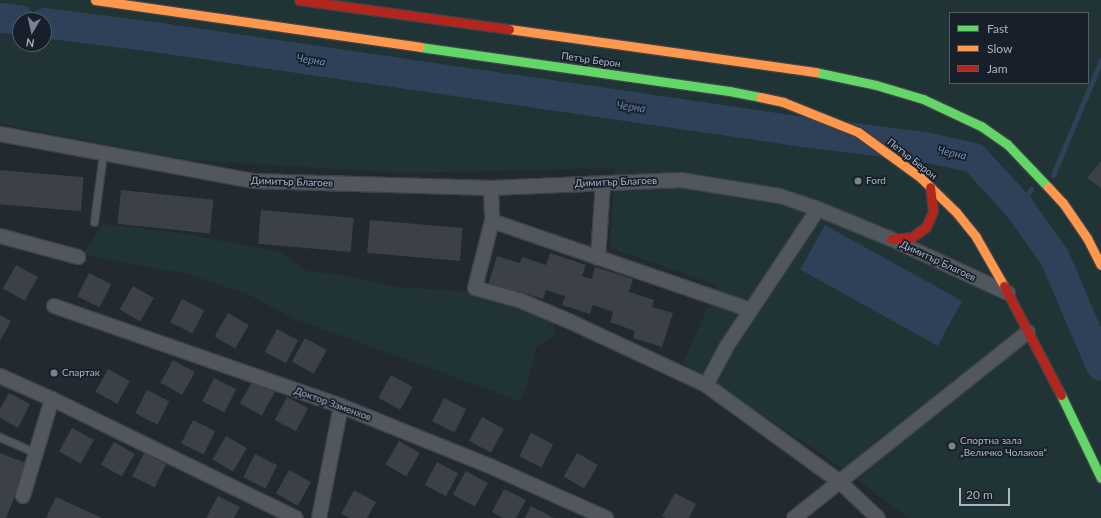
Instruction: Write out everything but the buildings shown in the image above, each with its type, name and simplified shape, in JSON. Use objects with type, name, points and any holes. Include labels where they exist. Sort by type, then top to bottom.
[{"type":"main road","name":"Петър Берон","points":[[95,0],[729,91],[783,102],[814,113],[858,132],[921,178],[956,212],[976,237],[1008,293]]},
{"type":"main road","name":"Петър Берон","points":[[299,0],[815,72],[876,85],[923,99],[981,126],[1007,144],[1064,202],[1087,238],[1101,265]]},
{"type":"main road","points":[[891,240],[908,238],[919,233],[926,227],[933,211],[930,187]]},
{"type":"main road","points":[[1008,293],[1101,478]]},
{"type":"street","name":"Димитър Благоев","points":[[0,134],[253,181],[491,188],[681,180],[780,196],[818,209],[1008,293]]},
{"type":"street","points":[[598,258],[603,183]]},
{"type":"street","points":[[491,188],[492,221],[475,288],[519,300],[570,322],[706,386],[840,482],[878,518]]},
{"type":"street","points":[[706,386],[727,346],[818,209]]},
{"type":"street","points":[[492,221],[751,310]]},
{"type":"street","points":[[0,236],[78,257]]},
{"type":"street","name":"Доктор Заменхов","points":[[54,306],[341,406],[492,467],[606,518]]},
{"type":"street","points":[[794,518],[1028,332]]},
{"type":"street","points":[[0,376],[52,399],[296,518]]},
{"type":"street","points":[[23,496],[52,399]]},
{"type":"street","points":[[319,518],[341,406]]},
{"type":"lane","points":[[94,222],[103,154]]},
{"type":"lane","points":[[0,437],[36,453]]},
{"type":"shaded area","points":[[0,0],[1101,0],[1101,518],[909,518],[823,455],[683,363],[717,285],[610,248],[615,168],[407,173],[189,160],[0,124]]},
{"type":"shaded area","points":[[103,224],[174,232],[279,252],[307,271],[342,275],[397,287],[488,293],[553,313],[555,336],[536,347],[528,383],[520,401],[295,319],[249,295],[188,274],[82,255]]},
{"type":"water","points":[[825,225],[962,301],[938,346],[800,270]]},
{"type":"waterway","name":"Черна","points":[[0,18],[12,19]]},
{"type":"waterway","name":"Черна","points":[[52,24],[161,38],[804,132],[924,147],[974,158],[1019,207],[1055,258],[1101,366]]},
{"type":"waterway","points":[[1053,175],[1101,60]]},
{"type":"waterway","points":[[1019,207],[1031,189]]},
{"type":"traffic: fast","points":[[420,47],[729,91],[760,97]]},
{"type":"traffic: fast","points":[[815,72],[876,85],[923,99],[981,126],[1007,144],[1048,187]]},
{"type":"traffic: fast","points":[[1061,395],[1101,478]]},
{"type":"traffic: slow","points":[[95,0],[420,47]]},
{"type":"traffic: slow","points":[[509,29],[815,72]]},
{"type":"traffic: slow","points":[[760,97],[783,102],[858,132],[921,178],[956,212],[976,237],[1004,286]]},
{"type":"traffic: slow","points":[[1048,187],[1063,203],[1087,238],[1101,265]]},
{"type":"traffic: jam","points":[[299,0],[509,29]]},
{"type":"traffic: jam","points":[[891,239],[912,237],[926,227],[933,211],[930,187]]},
{"type":"traffic: jam","points":[[1004,286],[1061,395]]},
{"type":"place","name":"Ford","points":[[858,181]]},
{"type":"place","name":"Спартак","points":[[54,373]]},
{"type":"place","name":"Спортна зала „Величко Чолаков“","points":[[952,446]]}]
